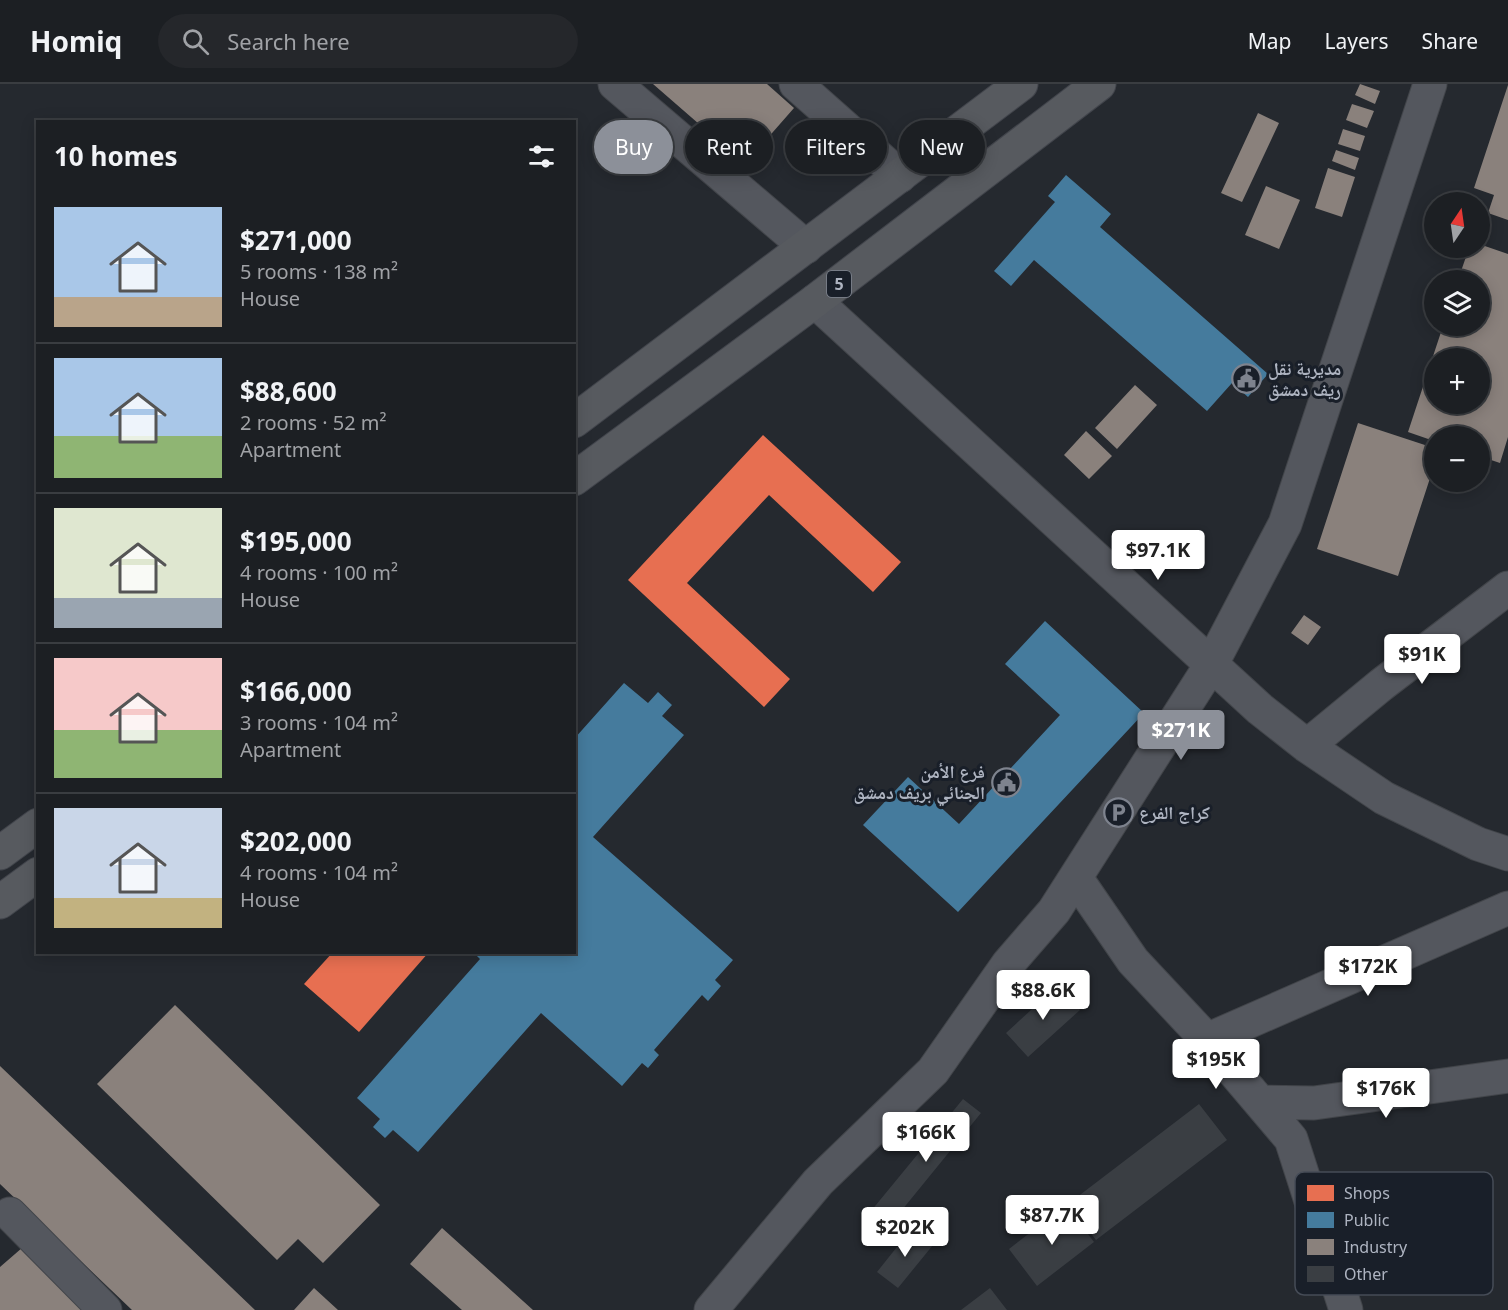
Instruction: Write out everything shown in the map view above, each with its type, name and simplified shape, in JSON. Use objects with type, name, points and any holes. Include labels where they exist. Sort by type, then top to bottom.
[{"type":"main road","name":"5","points":[[576,478],[816,301],[1099,84]]},
{"type":"main road","points":[[576,420],[900,176],[1005,89]]},
{"type":"main road","points":[[0,853],[36,826]]},
{"type":"main road","points":[[0,902],[36,875]]},
{"type":"street","points":[[615,84],[806,247]]},
{"type":"street","points":[[796,84],[900,176]]},
{"type":"street","points":[[711,1310],[818,1182],[933,1071],[1008,964],[1054,911],[1211,665],[1285,524],[1430,84]]},
{"type":"street","points":[[816,301],[1260,709],[1307,746],[1384,798],[1478,844],[1508,854]]},
{"type":"street","points":[[1307,746],[1381,685],[1508,588]]},
{"type":"street","points":[[1076,878],[1133,961],[1207,1040],[1291,1139],[1302,1172]]},
{"type":"street","points":[[1207,1040],[1508,908]]},
{"type":"street","points":[[1261,1102],[1314,1103],[1508,1076]]},
{"type":"street","points":[[3,1213],[105,1310]]},
{"type":"street","points":[[1341,1295],[1346,1310]]},
{"type":"building: Shops","points":[[763,435],[901,562],[873,592],[769,495],[687,583],[790,679],[764,707],[628,580]]},
{"type":"building: Shops","points":[[331,954],[427,954],[359,1032],[304,984]]},
{"type":"building: Public","points":[[1066,175],[1111,214],[1100,227],[1268,374],[1248,397],[1232,383],[1207,411],[1034,260],[1011,286],[994,271],[1055,202],[1048,196]]},
{"type":"building: Public","points":[[1045,621],[1144,713],[958,912],[863,825],[908,777],[959,824],[1060,715],[1005,664]]},
{"type":"building: Public","points":[[624,683],[648,703],[658,692],[672,705],[662,716],[684,735],[593,837],[733,960],[715,980],[721,986],[708,1001],[702,995],[654,1050],[659,1055],[648,1068],[642,1063],[622,1086],[541,1013],[418,1152],[393,1130],[385,1138],[373,1127],[380,1119],[357,1098],[480,959],[475,954],[576,954],[576,737]]},
{"type":"building: Industry","points":[[653,84],[767,84],[794,108],[773,132],[773,120],[694,120]]},
{"type":"building: Industry","points":[[1360,84],[1380,91],[1375,104],[1355,95]]},
{"type":"building: Industry","points":[[1508,85],[1508,220],[1490,214],[1494,195],[1474,188]]},
{"type":"building: Industry","points":[[1352,104],[1374,111],[1367,128],[1346,120]]},
{"type":"building: Industry","points":[[1258,113],[1279,123],[1242,202],[1221,193]]},
{"type":"building: Industry","points":[[1343,129],[1365,136],[1360,151],[1338,144]]},
{"type":"building: Industry","points":[[1336,150],[1359,158],[1355,170],[1332,161]]},
{"type":"building: Industry","points":[[1328,168],[1355,177],[1342,217],[1315,208]]},
{"type":"building: Industry","points":[[1266,186],[1300,200],[1279,249],[1245,235]]},
{"type":"building: Industry","points":[[1490,248],[1508,254],[1508,437],[1500,463],[1490,460],[1490,426],[1424,426],[1424,438],[1408,432],[1424,384],[1424,414],[1490,414],[1490,348],[1436,348],[1440,336],[1490,336],[1490,270],[1461,270],[1466,258],[1490,258]]},
{"type":"building: Industry","points":[[1135,385],[1157,405],[1117,449],[1095,428]]},
{"type":"building: Industry","points":[[1358,423],[1424,445],[1425,492],[1398,576],[1317,549]]},
{"type":"building: Industry","points":[[1086,431],[1112,456],[1089,479],[1064,455]]},
{"type":"building: Industry","points":[[1304,615],[1321,627],[1308,645],[1291,633]]},
{"type":"building: Industry","points":[[175,1005],[380,1205],[323,1263],[298,1239],[277,1260],[97,1084]]},
{"type":"building: Industry","points":[[0,1066],[255,1310],[132,1310],[0,1184]]},
{"type":"building: Industry","points":[[442,1228],[533,1310],[462,1310],[410,1264]]},
{"type":"building: Industry","points":[[30,1241],[91,1310],[0,1310],[0,1267]]},
{"type":"building: Industry","points":[[314,1288],[338,1310],[294,1310]]},
{"type":"building: Other","points":[[1057,986],[1080,1010],[1028,1057],[1006,1033]]},
{"type":"building: Other","points":[[963,1099],[981,1113],[889,1226],[871,1211]]},
{"type":"building: Other","points":[[1199,1104],[1227,1140],[1096,1240],[1068,1204]]},
{"type":"building: Other","points":[[1066,1205],[1094,1242],[1037,1286],[1009,1249]]},
{"type":"building: Other","points":[[912,1228],[933,1245],[898,1288],[877,1272]]},
{"type":"building: Other","points":[[990,1288],[1007,1310],[961,1310]]},
{"type":"place","name":"مديرية نقل ريف دمشق","points":[[1247,379]]},
{"type":"place","name":"فرع الأمن الجنائي بريف دمشق","points":[[1006,782]]},
{"type":"place","name":"كراج الفرع","points":[[1118,813]]}]
